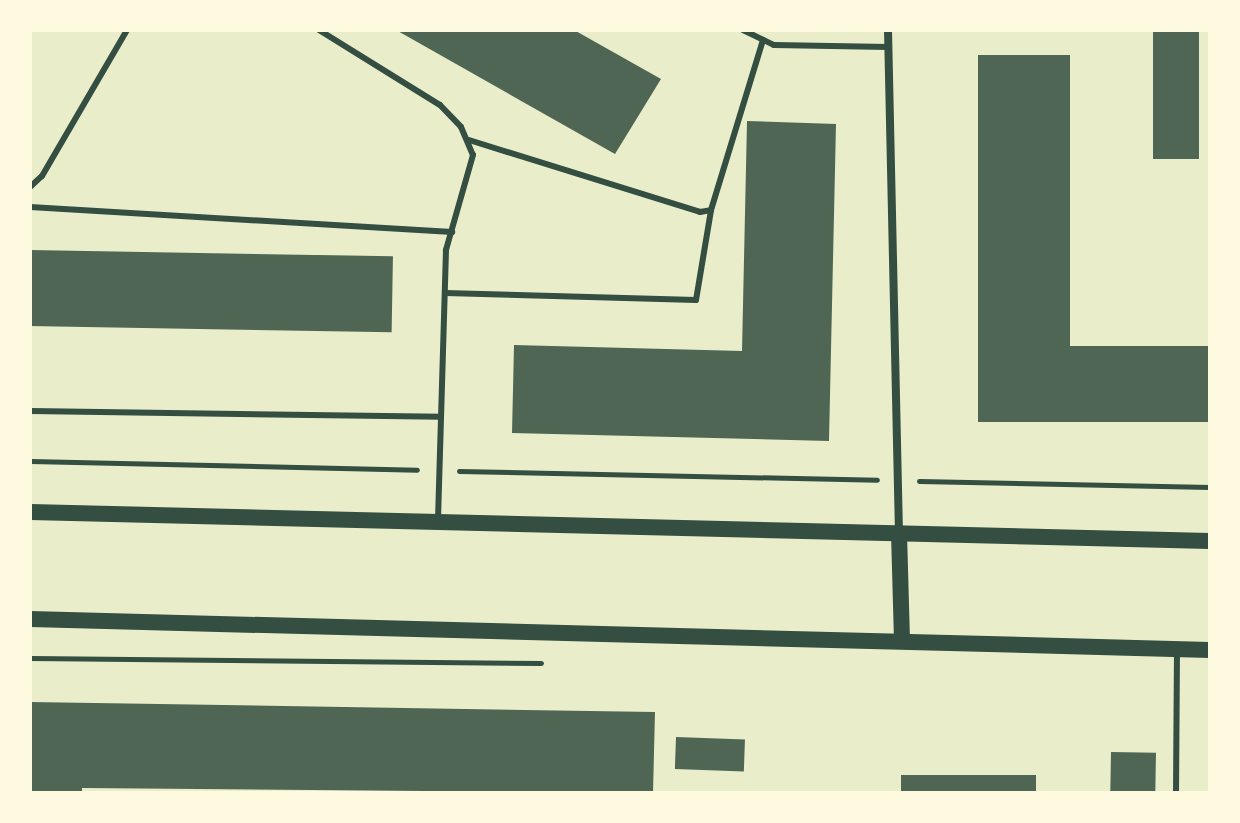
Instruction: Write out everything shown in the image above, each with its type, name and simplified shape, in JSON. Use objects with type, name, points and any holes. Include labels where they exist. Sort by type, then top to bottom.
[{"type":"main road","points":[[30,512],[1210,541]]},
{"type":"main road","points":[[899,533],[902,641]]},
{"type":"main road","points":[[30,619],[1210,650]]},
{"type":"street","points":[[888,30],[899,533]]},
{"type":"lane","points":[[30,187],[42,176],[127,30]]},
{"type":"lane","points":[[319,30],[440,105],[469,140],[473,155],[446,250],[438,522]]},
{"type":"lane","points":[[743,30],[774,45],[888,47]]},
{"type":"lane","points":[[445,293],[696,300],[711,210],[763,40]]},
{"type":"lane","points":[[469,140],[700,212],[711,210]]},
{"type":"lane","points":[[30,207],[452,232]]},
{"type":"lane","points":[[30,411],[441,417]]},
{"type":"lane","points":[[1176,793],[1177,649]]},
{"type":"path","points":[[30,461],[1210,487]]},
{"type":"building","points":[[396,30],[574,30],[661,79],[615,154]]},
{"type":"building","points":[[1153,30],[1199,30],[1199,159],[1153,159]]},
{"type":"building","points":[[978,55],[1070,55],[1070,346],[1210,346],[1210,422],[978,422]]},
{"type":"building","points":[[747,121],[836,124],[829,441],[512,433],[514,345],[742,351]]},
{"type":"building","points":[[30,250],[393,256],[392,332],[30,326]]},
{"type":"building","points":[[30,702],[655,712],[653,793],[82,788],[82,793],[30,793]]},
{"type":"building","points":[[676,737],[745,739],[744,771],[675,769]]},
{"type":"building","points":[[1111,752],[1156,753],[1155,793],[1110,793]]},
{"type":"building","points":[[901,775],[1036,775],[1036,793],[901,793]]}]
